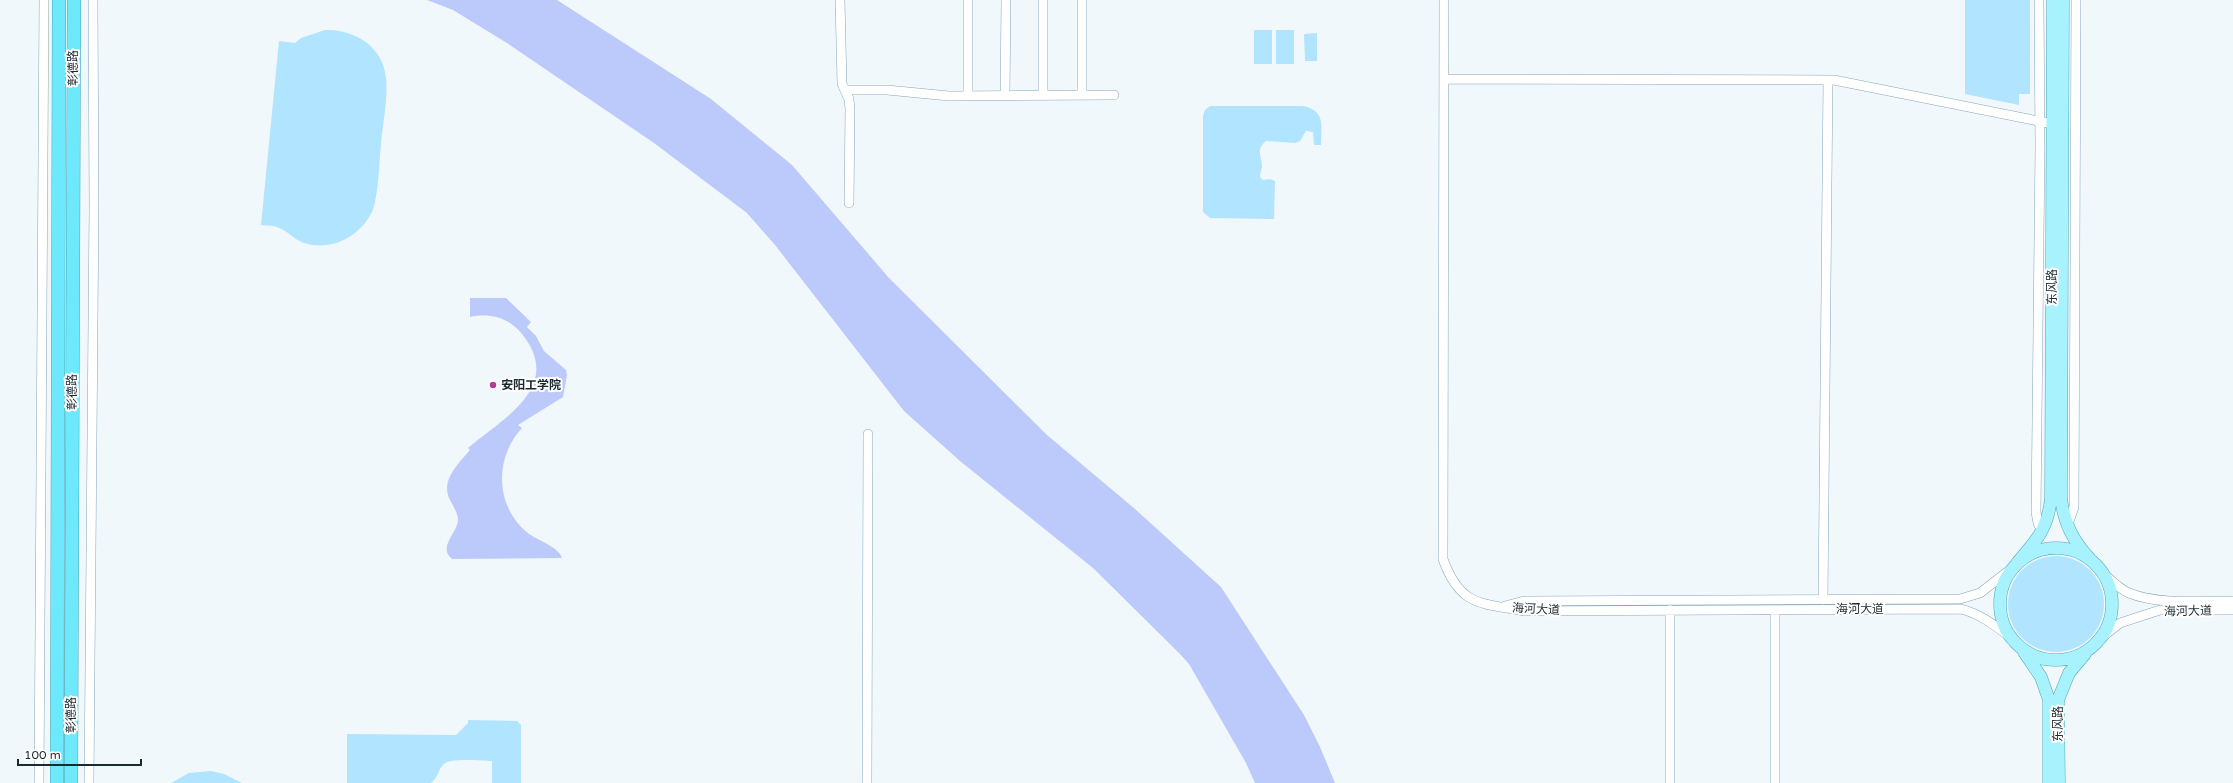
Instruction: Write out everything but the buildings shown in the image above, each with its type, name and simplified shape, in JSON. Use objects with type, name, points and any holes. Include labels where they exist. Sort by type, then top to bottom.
[{"type":"highway","name":"彰德路","points":[[57,783],[60,0]]},
{"type":"highway","name":"彰德路","points":[[71,783],[74,0]]},
{"type":"main road","name":"东风路","points":[[2014,566],[2042,532],[2050,514],[2053,0]]},
{"type":"main road","name":"东风路","points":[[2063,0],[2061,498],[2067,527],[2076,543],[2090,560]]},
{"type":"main road","points":[[2058,548],[2075,551],[2090,560],[2102,572],[2110,588],[2112,605],[2109,622],[2101,638],[2088,650],[2073,658],[2056,660],[2038,658],[2022,649],[2009,636],[2002,620],[1999,602],[2003,584],[2014,566],[2032,553],[2058,548]]},
{"type":"main road","name":"东风路","points":[[2022,649],[2041,677],[2049,700],[2049,783]]},
{"type":"main road","name":"东风路","points":[[2058,783],[2058,700],[2069,673],[2088,650]]},
{"type":"street","points":[[39,783],[44,0]]},
{"type":"street","points":[[89,783],[94,215],[93,0]]},
{"type":"street","points":[[840,0],[841,71],[845,90],[849,99],[850,109],[849,203]]},
{"type":"street","points":[[968,0],[968,96]]},
{"type":"street","points":[[1005,95],[1006,0]]},
{"type":"street","points":[[1043,0],[1043,95]]},
{"type":"street","points":[[1082,0],[1082,95]]},
{"type":"street","points":[[1444,0],[1443,560],[1448,573],[1463,593],[1485,605],[1502,607]]},
{"type":"street","points":[[2039,0],[2040,121],[2036,512],[2038,523],[2042,532]]},
{"type":"street","points":[[2067,527],[2074,507],[2076,0]]},
{"type":"street","points":[[1444,79],[1828,80],[2053,124]]},
{"type":"street","points":[[1823,600],[1828,80]]},
{"type":"street","points":[[845,90],[887,90],[968,96],[1114,95]]},
{"type":"street","points":[[867,783],[868,434]]},
{"type":"street","name":"海河大道","points":[[1502,607],[1524,601],[1960,599],[1980,593],[2014,566]]},
{"type":"street","name":"海河大道","points":[[2102,572],[2127,593],[2140,597],[2160,600],[2233,601]]},
{"type":"street","name":"海河大道","points":[[1502,607],[1524,611],[1960,609],[1975,613],[1987,619],[2009,636]]},
{"type":"street","points":[[1670,610],[1670,783]]},
{"type":"street","points":[[1775,610],[1775,783]]},
{"type":"street","name":"海河大道","points":[[2101,638],[2120,623],[2160,610],[2233,610]]},
{"type":"shaded area","points":[[427,0],[557,0],[711,99],[792,165],[889,278],[1047,435],[1135,509],[1221,587],[1304,715],[1320,747],[1335,783],[1255,783],[1246,763],[1189,664],[1093,568],[960,461],[904,411],[775,245],[747,213],[654,143],[507,43],[453,10]]},
{"type":"shaded area","points":[[1965,0],[2030,0],[2030,94],[2019,94],[2019,105],[1965,94]]},
{"type":"shaded area","points":[[325,30],[336,30],[356,36],[373,48],[384,67],[386,94],[378,185],[373,210],[361,227],[344,240],[325,245],[315,245],[304,243],[277,227],[261,225],[279,41],[295,43],[301,38]]},
{"type":"shaded area","points":[[1254,30],[1272,30],[1272,64],[1254,64]]},
{"type":"shaded area","points":[[1276,30],[1294,30],[1294,64],[1276,64]]},
{"type":"shaded area","points":[[1317,33],[1317,61],[1305,61],[1304,34]]},
{"type":"shaded area","points":[[1210,106],[1303,106],[1316,111],[1319,115],[1321,120],[1321,145],[1314,145],[1313,132],[1306,131],[1300,141],[1295,143],[1266,141],[1261,147],[1260,153],[1262,167],[1260,177],[1263,180],[1270,179],[1275,181],[1274,219],[1210,218],[1203,212],[1203,116],[1205,110]]},
{"type":"shaded area","points":[[470,298],[506,298],[531,322],[527,327],[536,336],[544,351],[566,370],[567,375],[563,397],[518,425],[522,428],[506,453],[502,482],[504,496],[509,510],[517,522],[532,536],[556,550],[562,558],[452,559],[448,554],[447,545],[458,520],[447,493],[447,486],[452,473],[470,450],[468,448],[498,425],[524,399],[533,385],[536,370],[533,353],[517,328],[505,320],[492,316],[470,317]]},
{"type":"shaded area","points":[[2056,556],[2074,559],[2090,570],[2101,586],[2104,604],[2101,622],[2090,638],[2074,649],[2056,652],[2038,649],[2022,638],[2011,622],[2008,604],[2011,586],[2022,570],[2038,559]]},
{"type":"shaded area","points":[[468,720],[517,721],[521,725],[521,783],[492,783],[492,761],[459,760],[443,765],[436,778],[431,783],[347,783],[347,734],[456,735],[468,723]]},
{"type":"shaded area","points":[[211,771],[224,774],[242,783],[171,783],[189,773]]},
{"type":"place","name":"安阳工学院","points":[[493,385]]}]
